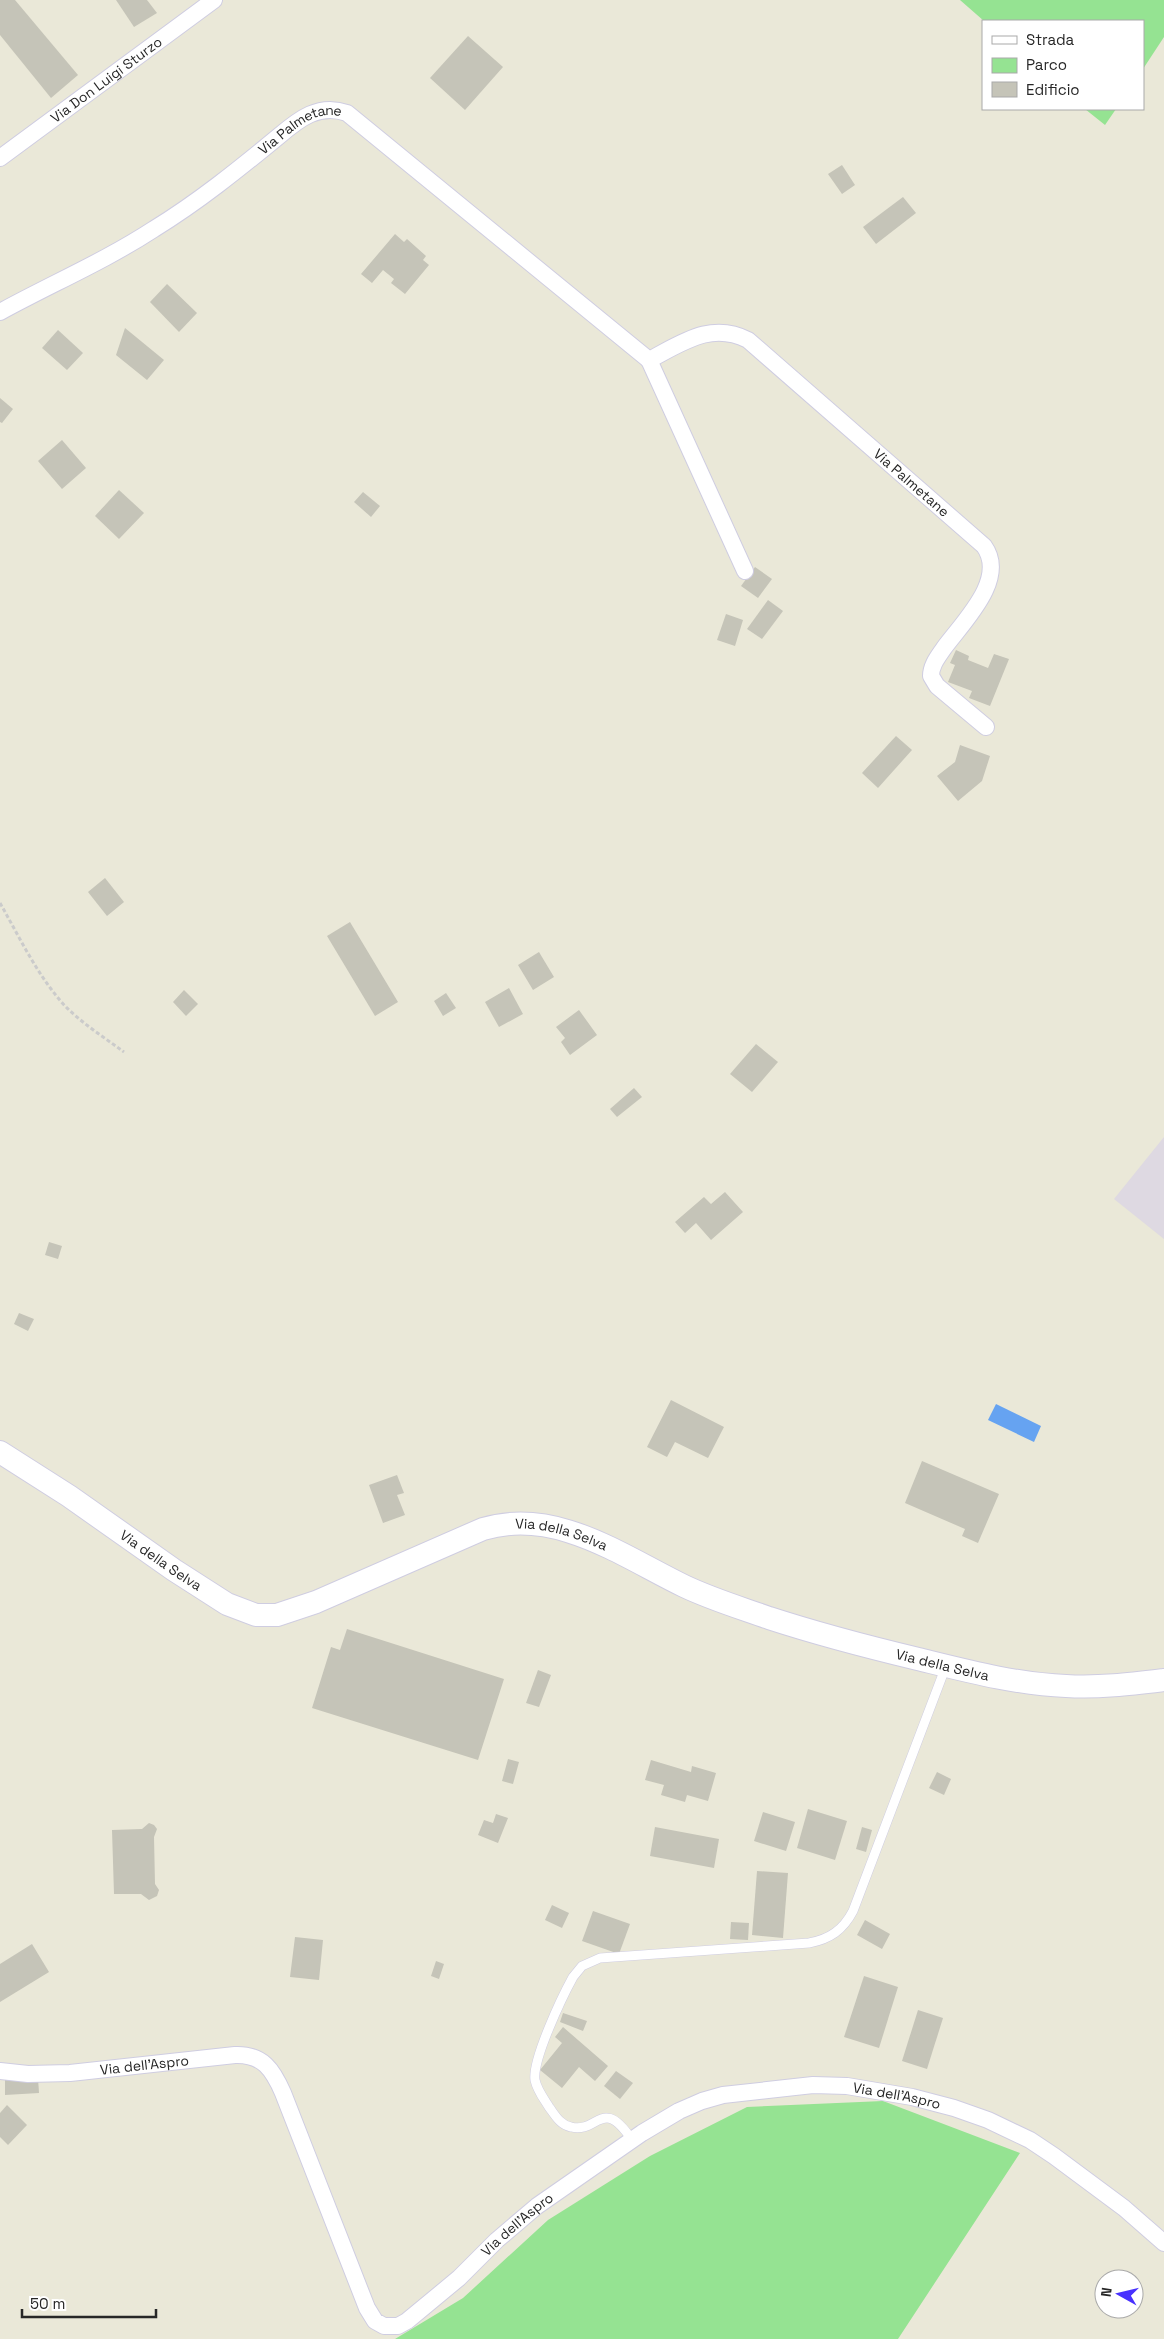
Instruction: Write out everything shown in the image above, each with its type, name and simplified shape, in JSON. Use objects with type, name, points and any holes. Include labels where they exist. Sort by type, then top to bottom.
[{"type":"street","name":"Via Don Luigi Sturzo","points":[[0,158],[214,0]]},
{"type":"street","name":"Via Palmetane","points":[[0,312],[155,229],[217,186],[304,116],[320,110],[332,109],[350,114],[650,360],[745,570]]},
{"type":"street","name":"Via Palmetane","points":[[650,360],[704,333],[730,333],[748,340],[984,546],[991,562],[989,583],[935,660],[931,676],[937,686],[986,727]]},
{"type":"street","name":"Via della Selva","points":[[0,1452],[69,1496],[174,1570],[227,1604],[256,1615],[277,1616],[300,1608],[483,1529],[510,1524],[533,1524],[559,1528],[604,1545],[716,1600],[834,1638],[946,1666],[1018,1681],[1060,1686],[1104,1686],[1164,1680]]},
{"type":"street","name":"Via dell'Aspro","points":[[0,2072],[70,2074],[235,2055],[248,2056],[262,2061],[272,2071],[283,2093],[367,2308],[375,2321],[384,2326],[398,2326],[407,2322],[459,2278],[497,2240],[536,2206],[668,2116],[691,2105],[734,2093],[836,2085],[912,2097],[971,2113],[1030,2140],[1124,2208],[1164,2243]]},
{"type":"lane","points":[[632,2140],[624,2128],[611,2119],[600,2119],[583,2127],[566,2126],[557,2118],[536,2084],[536,2062],[573,1977],[588,1961],[600,1958],[810,1943],[835,1934],[846,1923],[852,1911],[946,1666]]},
{"type":"path","points":[[0,903],[58,998],[77,1017],[124,1052]]},
{"type":"shaded area","points":[[1164,1137],[1164,1239],[1114,1199]]},
{"type":"green space","points":[[960,0],[1164,0],[1164,37],[1144,67],[1144,20],[983,20]]},
{"type":"green space","points":[[1086,110],[1115,110],[1105,125]]},
{"type":"green space","points":[[883,2101],[1020,2153],[898,2339],[395,2339],[463,2298],[548,2220],[650,2156],[747,2107]]},
{"type":"water","points":[[996,1404],[1041,1426],[1034,1442],[988,1420]]},
{"type":"building","points":[[0,0],[15,0],[78,75],[51,98],[0,35]]},
{"type":"building","points":[[116,0],[147,0],[157,13],[134,27]]},
{"type":"building","points":[[468,36],[503,67],[465,110],[430,78]]},
{"type":"building","points":[[842,165],[855,185],[842,194],[828,174]]},
{"type":"building","points":[[903,197],[916,213],[876,244],[863,227]]},
{"type":"building","points":[[395,234],[404,242],[407,239],[426,256],[423,260],[429,265],[405,294],[391,283],[394,279],[383,270],[372,283],[361,274]]},
{"type":"building","points":[[167,284],[197,313],[179,332],[150,302]]},
{"type":"building","points":[[125,328],[164,360],[147,380],[116,355]]},
{"type":"building","points":[[58,330],[83,353],[67,370],[42,348]]},
{"type":"building","points":[[0,398],[13,409],[2,423],[0,422]]},
{"type":"building","points":[[62,440],[86,468],[62,489],[38,461]]},
{"type":"building","points":[[119,490],[144,513],[119,539],[95,516]]},
{"type":"building","points":[[363,492],[380,506],[371,517],[354,502]]},
{"type":"building","points":[[755,567],[772,579],[758,598],[741,586]]},
{"type":"building","points":[[768,600],[783,611],[762,639],[747,629]]},
{"type":"building","points":[[726,614],[743,620],[735,646],[717,640]]},
{"type":"building","points":[[956,650],[969,656],[968,660],[988,668],[994,654],[1009,659],[990,706],[969,698],[972,691],[948,682],[955,665],[950,663]]},
{"type":"building","points":[[896,736],[912,750],[878,788],[862,773]]},
{"type":"building","points":[[960,745],[990,756],[982,781],[958,801],[937,776],[955,762]]},
{"type":"building","points":[[105,878],[124,902],[107,916],[88,892]]},
{"type":"building","points":[[350,922],[398,1002],[375,1016],[327,936]]},
{"type":"building","points":[[539,952],[554,977],[533,990],[518,965]]},
{"type":"building","points":[[509,988],[523,1014],[499,1027],[485,1002]]},
{"type":"building","points":[[184,990],[198,1004],[186,1016],[173,1002]]},
{"type":"building","points":[[446,993],[456,1008],[443,1016],[434,1001]]},
{"type":"building","points":[[579,1010],[597,1035],[570,1055],[561,1042],[565,1038],[556,1027]]},
{"type":"building","points":[[756,1044],[778,1062],[752,1092],[730,1074]]},
{"type":"building","points":[[634,1088],[642,1097],[617,1117],[610,1109]]},
{"type":"building","points":[[725,1192],[743,1212],[711,1240],[696,1223],[685,1233],[675,1222],[704,1197],[711,1204]]},
{"type":"building","points":[[49,1242],[62,1246],[58,1259],[45,1255]]},
{"type":"building","points":[[19,1313],[34,1319],[28,1331],[14,1324]]},
{"type":"building","points":[[671,1400],[724,1427],[708,1458],[675,1442],[667,1457],[647,1447]]},
{"type":"building","points":[[922,1461],[999,1494],[978,1543],[962,1536],[965,1529],[905,1503]]},
{"type":"building","points":[[397,1475],[404,1493],[397,1495],[405,1515],[383,1523],[369,1485]]},
{"type":"building","points":[[347,1629],[504,1679],[478,1760],[312,1708],[331,1647],[340,1650]]},
{"type":"building","points":[[538,1670],[551,1675],[539,1707],[526,1703]]},
{"type":"building","points":[[508,1759],[519,1762],[513,1784],[502,1781]]},
{"type":"building","points":[[651,1760],[691,1772],[692,1766],[716,1773],[708,1801],[687,1795],[685,1802],[661,1795],[664,1785],[645,1780]]},
{"type":"building","points":[[937,1772],[951,1779],[944,1795],[929,1788]]},
{"type":"building","points":[[808,1809],[847,1821],[835,1860],[797,1848]]},
{"type":"building","points":[[763,1812],[795,1822],[786,1851],[754,1841]]},
{"type":"building","points":[[496,1814],[508,1818],[498,1843],[478,1835],[484,1820],[493,1823]]},
{"type":"building","points":[[149,1823],[157,1829],[154,1837],[155,1884],[159,1890],[157,1896],[149,1900],[141,1894],[114,1894],[112,1830],[142,1829]]},
{"type":"building","points":[[655,1827],[719,1839],[714,1868],[650,1856]]},
{"type":"building","points":[[862,1827],[872,1830],[866,1852],[856,1849]]},
{"type":"building","points":[[757,1871],[788,1873],[783,1938],[752,1935]]},
{"type":"building","points":[[552,1905],[569,1913],[562,1928],[545,1920]]},
{"type":"building","points":[[593,1911],[630,1924],[619,1954],[582,1941]]},
{"type":"building","points":[[865,1920],[890,1934],[882,1949],[857,1935]]},
{"type":"building","points":[[731,1922],[749,1923],[748,1940],[730,1939]]},
{"type":"building","points":[[295,1937],[323,1940],[319,1980],[290,1977]]},
{"type":"building","points":[[32,1944],[49,1972],[0,2002],[0,1964]]},
{"type":"building","points":[[436,1961],[444,1964],[439,1979],[431,1976]]},
{"type":"building","points":[[864,1976],[898,1987],[879,2048],[844,2037]]},
{"type":"building","points":[[918,2010],[943,2018],[927,2069],[902,2061]]},
{"type":"building","points":[[563,2013],[587,2021],[583,2031],[560,2022]]},
{"type":"building","points":[[563,2027],[608,2066],[595,2081],[579,2067],[562,2088],[540,2070],[562,2043],[555,2037]]},
{"type":"building","points":[[616,2071],[633,2083],[620,2099],[604,2086]]},
{"type":"building","points":[[38,2078],[39,2093],[5,2095],[5,2079]]},
{"type":"building","points":[[7,2105],[27,2125],[8,2145],[0,2137],[0,2113]]}]
